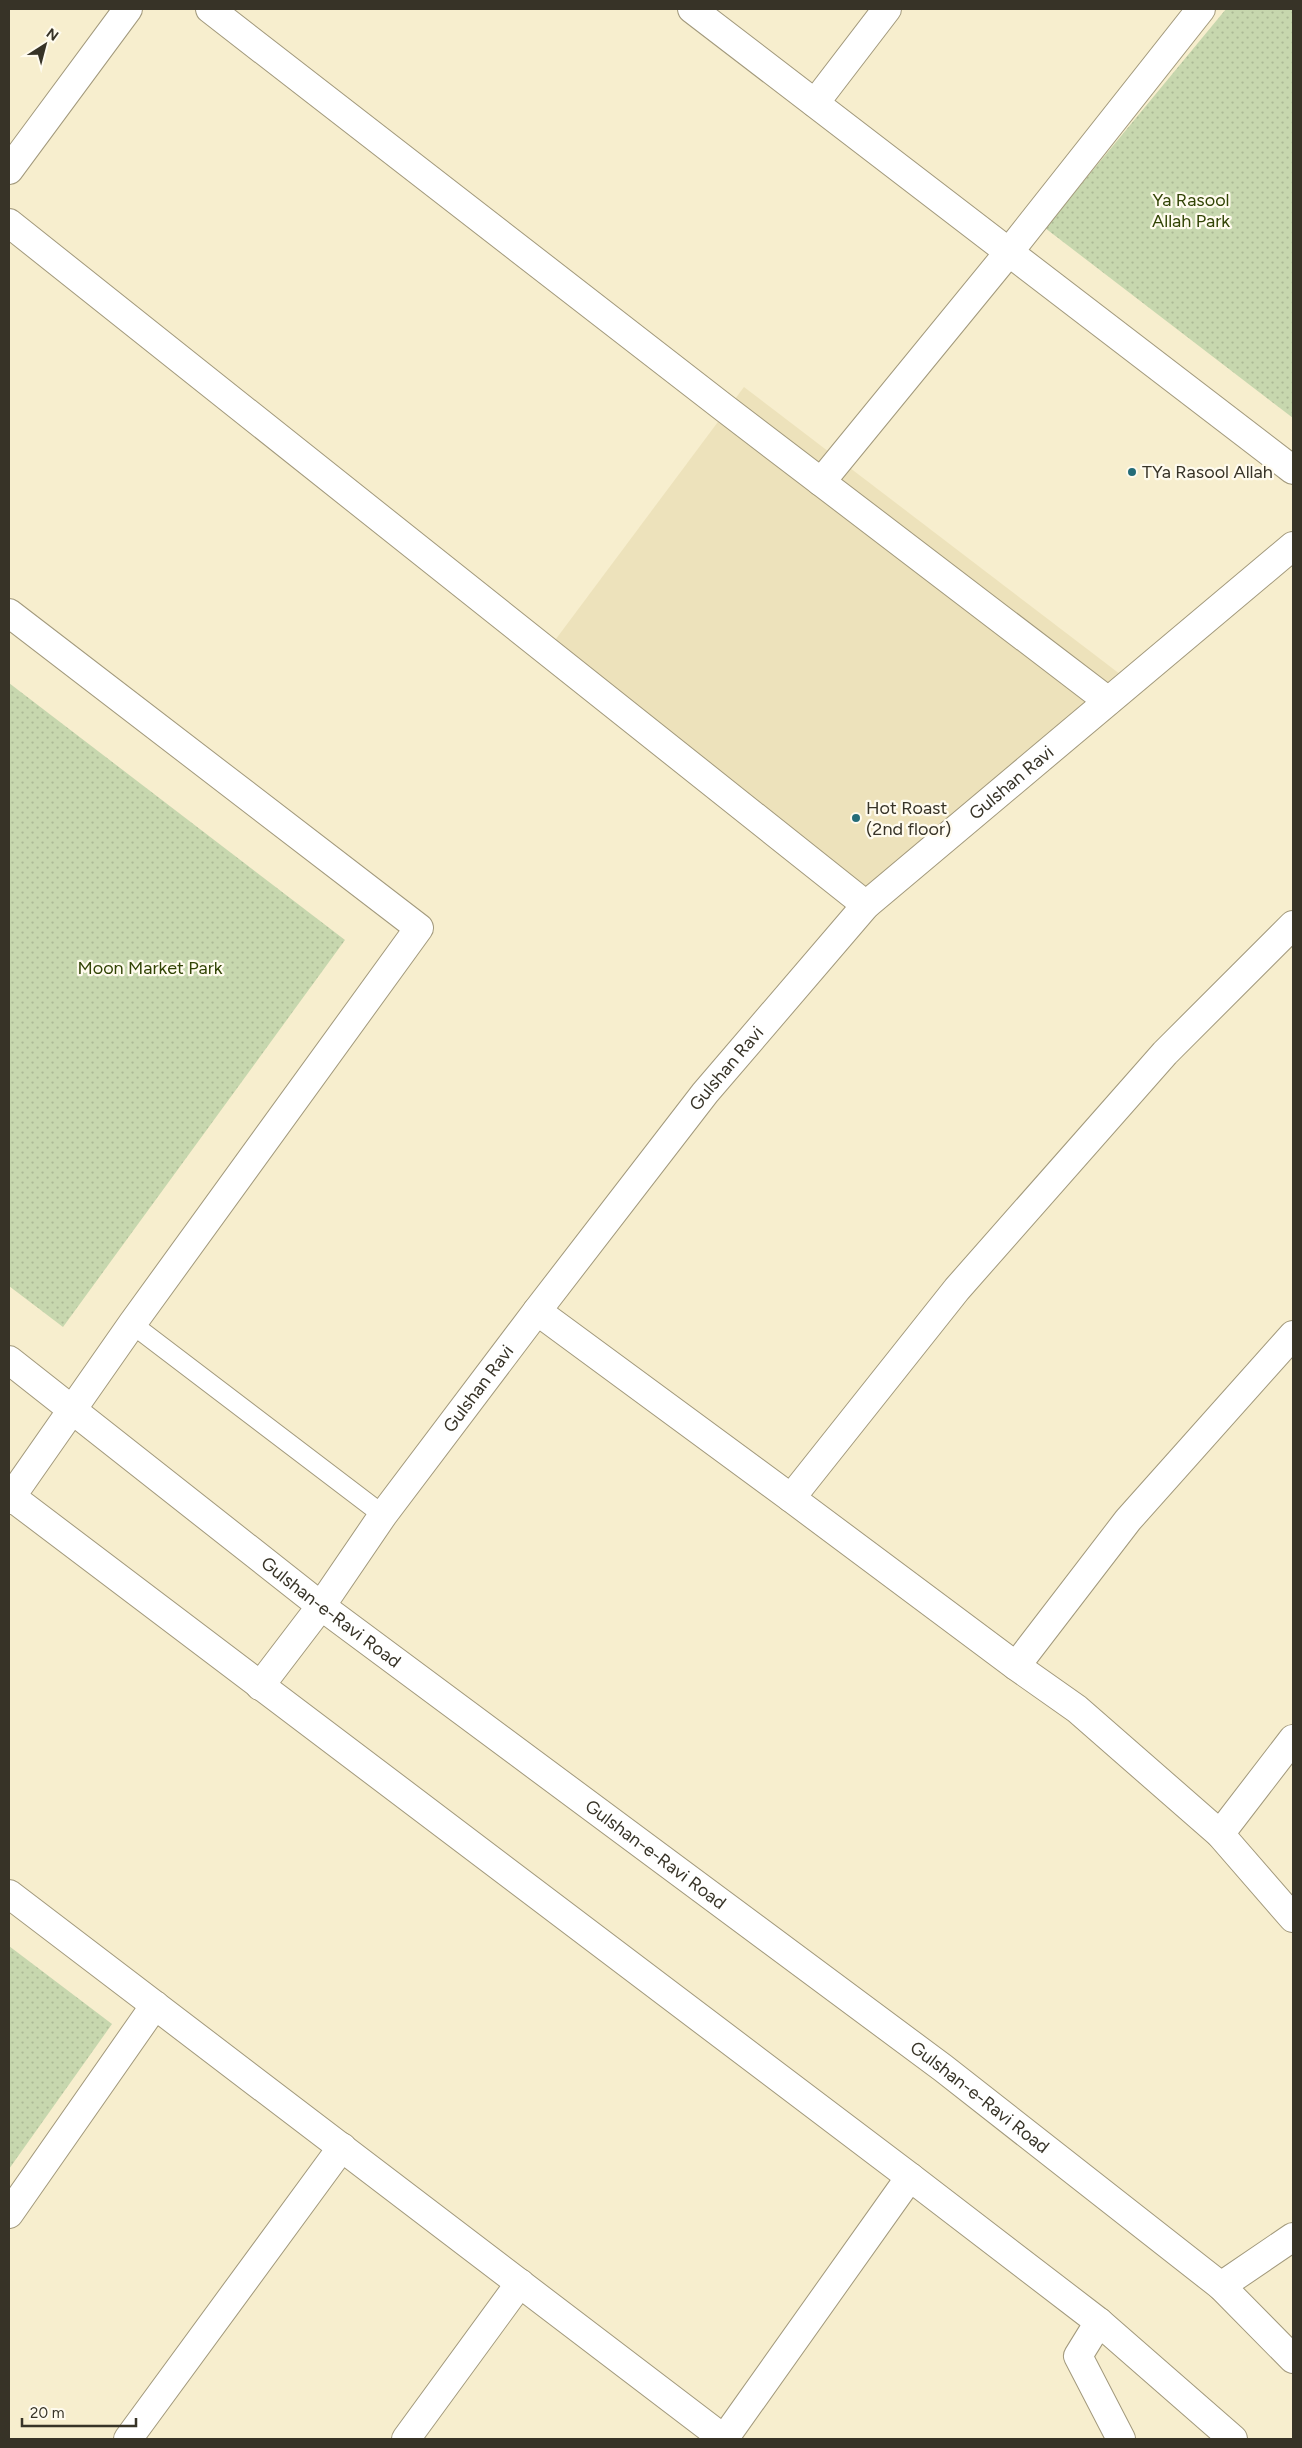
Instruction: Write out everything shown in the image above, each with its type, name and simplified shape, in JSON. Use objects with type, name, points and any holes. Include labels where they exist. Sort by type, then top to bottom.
[{"type":"street","points":[[9,170],[128,9]]},
{"type":"street","points":[[210,9],[821,482],[1108,701]]},
{"type":"street","points":[[692,9],[1293,470]]},
{"type":"street","points":[[815,103],[887,9]]},
{"type":"street","points":[[821,482],[1009,252],[1201,9]]},
{"type":"street","points":[[9,223],[866,905]]},
{"type":"street","name":"Gulshan Ravi","points":[[260,1686],[321,1606],[384,1515],[537,1311],[705,1093],[866,905],[1293,546]]},
{"type":"street","points":[[9,613],[419,928],[132,1324],[10,1497],[1099,2322],[1233,2439]]},
{"type":"street","points":[[792,1498],[956,1289],[1165,1054],[1293,925]]},
{"type":"street","points":[[537,1311],[792,1498],[1016,1666],[1077,1709],[1220,1834],[1293,1918]]},
{"type":"street","points":[[1016,1666],[1128,1520],[1293,1335]]},
{"type":"street","name":"Gulshan-e-Ravi Road","points":[[9,1360],[321,1606],[943,2068],[1220,2286],[1293,2359]]},
{"type":"street","points":[[1220,1834],[1293,1739]]},
{"type":"street","points":[[9,1894],[724,2439],[910,2177]]},
{"type":"street","points":[[9,2214],[155,2005]]},
{"type":"street","points":[[128,2439],[342,2148]]},
{"type":"street","points":[[1220,2286],[1293,2237]]},
{"type":"street","points":[[406,2439],[520,2283]]},
{"type":"street","points":[[1099,2322],[1078,2356],[1122,2439]]},
{"type":"lane","points":[[132,1324],[384,1515]]},
{"type":"shaded area","points":[[744,387],[1133,684],[866,905],[547,651]]},
{"type":"green space","name":"Ya Rasool Allah Park","points":[[1226,9],[1293,9],[1293,418],[1045,228]]},
{"type":"green space","name":"Moon Market Park","points":[[9,683],[345,940],[63,1327],[9,1286]]},
{"type":"green space","points":[[9,1946],[112,2024],[9,2169]]},
{"type":"place","name":"TYa Rasool Allah","points":[[1132,472]]},
{"type":"place","name":"Hot Roast (2nd floor)","points":[[856,818]]}]
